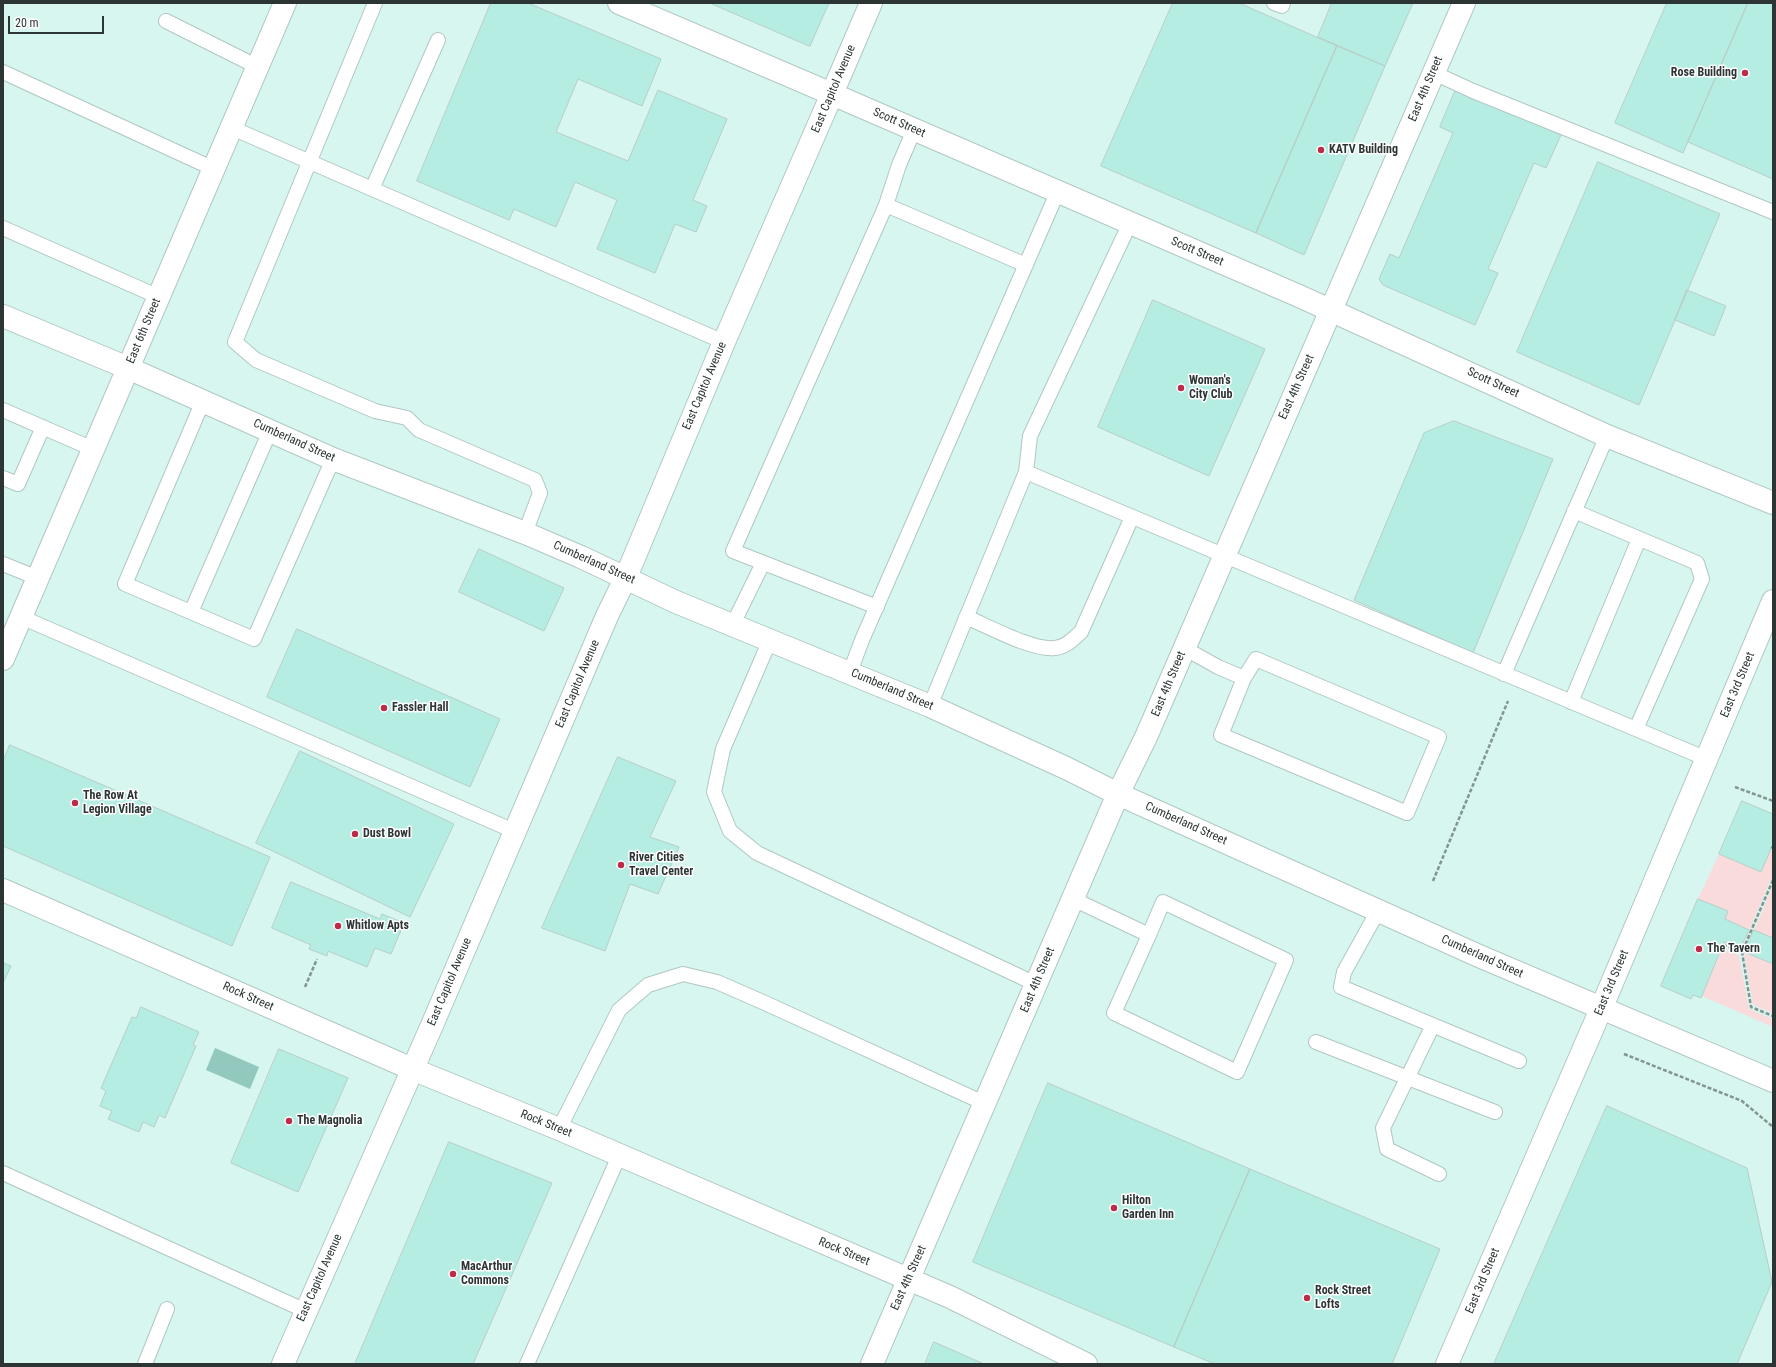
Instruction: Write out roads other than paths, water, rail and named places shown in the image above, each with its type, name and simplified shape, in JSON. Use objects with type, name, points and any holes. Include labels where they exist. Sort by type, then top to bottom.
[{"type":"main road","name":"East 6th Street","points":[[3,659],[286,3]]},
{"type":"main road","name":"Scott Street","points":[[619,3],[1058,191],[1331,311],[1607,436],[1773,503]]},
{"type":"main road","name":"East Capitol Avenue","points":[[283,1364],[626,577],[724,342],[871,3]]},
{"type":"main road","name":"East 4th Street","points":[[872,1364],[1118,794],[1146,737],[1464,3]]},
{"type":"main road","name":"Cumberland Street","points":[[3,316],[128,368],[333,459],[525,533],[626,577],[676,602],[733,624],[930,706],[1066,768],[1118,794],[1378,911],[1601,1009],[1773,1081]]},
{"type":"main road","name":"East 3rd Street","points":[[1447,1364],[1601,1009],[1773,601]]},
{"type":"main road","name":"Rock Street","points":[[3,890],[412,1069],[559,1129],[950,1297],[1086,1364]]},
{"type":"lane","points":[[375,3],[235,342],[256,360],[375,411],[407,418],[419,430],[535,480],[540,493],[525,533]]},
{"type":"lane","points":[[1274,3],[1282,6],[1283,3]]},
{"type":"lane","points":[[166,21],[258,67]]},
{"type":"lane","points":[[372,189],[438,40]]},
{"type":"lane","points":[[3,72],[214,169]]},
{"type":"lane","points":[[1434,73],[1474,92],[1773,212]]},
{"type":"lane","points":[[232,128],[724,342]]},
{"type":"lane","points":[[878,607],[733,551],[886,205],[899,165],[914,130]]},
{"type":"lane","points":[[850,672],[1058,191]]},
{"type":"lane","points":[[886,205],[1026,265]]},
{"type":"lane","points":[[930,706],[1026,472],[1030,436],[1130,223]]},
{"type":"lane","points":[[3,228],[159,297]]},
{"type":"lane","points":[[204,401],[125,584],[254,639],[333,459]]},
{"type":"lane","points":[[3,410],[94,449]]},
{"type":"lane","points":[[3,478],[18,484],[43,427]]},
{"type":"lane","points":[[191,612],[270,431]]},
{"type":"lane","points":[[1510,676],[1574,511],[1607,436]]},
{"type":"lane","points":[[1026,472],[1707,759]]},
{"type":"lane","points":[[1574,511],[1697,563],[1702,579],[1636,729]]},
{"type":"lane","points":[[966,617],[1036,646],[1055,648],[1068,644],[1081,632],[1132,517]]},
{"type":"lane","points":[[1571,702],[1639,539]]},
{"type":"lane","points":[[733,624],[763,563]]},
{"type":"lane","points":[[3,564],[38,578]]},
{"type":"lane","points":[[21,617],[514,831]]},
{"type":"lane","points":[[770,640],[722,749],[714,792],[730,831],[757,852],[1036,984]]},
{"type":"lane","points":[[1184,648],[1218,667],[1244,678]]},
{"type":"lane","points":[[1256,659],[1439,736],[1406,813],[1221,735],[1244,678],[1256,659]]},
{"type":"lane","points":[[1073,899],[1149,935]]},
{"type":"lane","points":[[1163,902],[1286,960],[1237,1072],[1114,1013],[1149,935],[1163,902]]},
{"type":"lane","points":[[1378,911],[1344,972],[1341,987],[1519,1061]]},
{"type":"lane","points":[[559,1129],[619,1010],[648,985],[683,974],[717,982],[984,1103]]},
{"type":"lane","points":[[1432,1025],[1383,1128],[1387,1149],[1439,1174]]},
{"type":"lane","points":[[1316,1042],[1495,1112]]},
{"type":"lane","points":[[527,1364],[619,1156]]},
{"type":"lane","points":[[3,1173],[306,1311]]},
{"type":"lane","points":[[145,1364],[168,1309]]},
{"type":"place","name":"Rose Building","points":[[1745,73]]},
{"type":"place","name":"KATV Building","points":[[1321,150]]},
{"type":"place","name":"Woman's City Club","points":[[1181,388]]},
{"type":"place","name":"Fassler Hall","points":[[384,708]]},
{"type":"place","name":"The Row At Legion Village","points":[[75,803]]},
{"type":"place","name":"Dust Bowl","points":[[355,834]]},
{"type":"place","name":"River Cities Travel Center","points":[[621,865]]},
{"type":"place","name":"Whitlow Apts","points":[[338,926]]},
{"type":"place","name":"The Tavern","points":[[1699,949]]},
{"type":"place","name":"The Magnolia","points":[[289,1121]]},
{"type":"place","name":"Hilton Garden Inn","points":[[1114,1208]]},
{"type":"place","name":"MacArthur Commons","points":[[453,1274]]},
{"type":"place","name":"Rock Street Lofts","points":[[1307,1298]]}]
